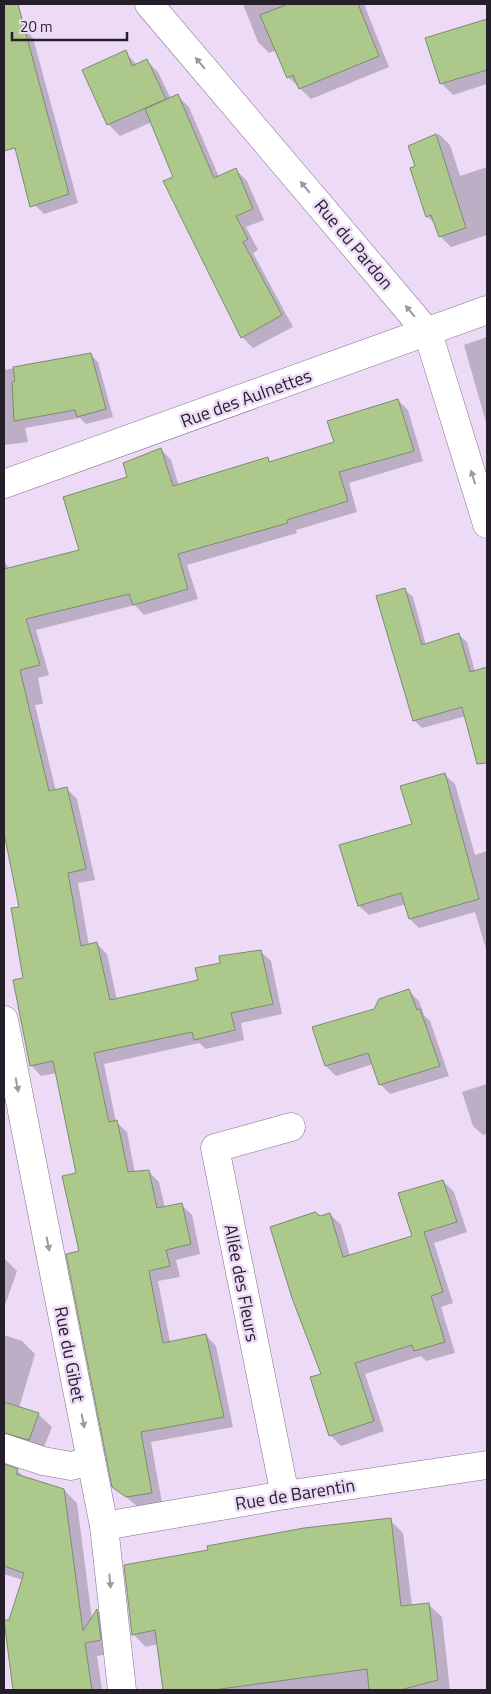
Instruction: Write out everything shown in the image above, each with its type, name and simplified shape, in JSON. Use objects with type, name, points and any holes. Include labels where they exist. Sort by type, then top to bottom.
[{"type":"street","name":"Rue du Pardon","points":[[149,4],[428,333],[487,524]]},
{"type":"street","name":"Rue des Aulnettes","points":[[4,484],[428,333],[487,310]]},
{"type":"street","name":"Rue du Gibet","points":[[4,1020],[104,1526],[122,1690]]},
{"type":"street","name":"Allée des Fleurs","points":[[285,1495],[215,1148],[291,1127]]},
{"type":"street","points":[[4,1448],[43,1461],[71,1466],[91,1461]]},
{"type":"street","name":"Rue de Barentin","points":[[104,1526],[285,1495],[487,1464]]},
{"type":"building","points":[[4,4],[18,4],[69,194],[30,207],[15,148],[4,151]]},
{"type":"building","points":[[288,4],[358,4],[379,56],[299,89],[293,75],[287,78],[260,15]]},
{"type":"building","points":[[487,19],[487,70],[440,84],[425,38]]},
{"type":"building","points":[[126,50],[132,66],[147,59],[166,99],[107,125],[82,70]]},
{"type":"building","points":[[178,94],[214,178],[236,168],[253,209],[236,216],[248,239],[243,242],[282,315],[241,338],[163,181],[173,177],[145,109]]},
{"type":"building","points":[[436,134],[466,228],[439,237],[431,215],[426,217],[410,168],[415,166],[408,146]]},
{"type":"building","points":[[91,353],[106,409],[77,417],[75,410],[14,421],[12,382],[15,381],[13,367]]},
{"type":"building","points":[[398,399],[414,451],[339,472],[348,501],[287,520],[288,523],[178,554],[188,589],[133,605],[129,594],[26,619],[40,665],[20,670],[49,791],[67,787],[86,869],[68,873],[81,946],[97,942],[110,1000],[198,980],[195,968],[220,963],[219,956],[261,950],[273,1004],[231,1013],[235,1030],[194,1040],[192,1032],[94,1053],[109,1122],[117,1120],[128,1172],[149,1170],[157,1208],[182,1203],[191,1244],[166,1250],[170,1266],[149,1271],[163,1343],[206,1334],[224,1417],[141,1432],[152,1493],[126,1497],[112,1487],[66,1254],[79,1251],[62,1176],[76,1173],[53,1061],[30,1066],[13,980],[23,978],[11,908],[19,907],[4,833],[4,569],[79,550],[63,497],[127,477],[123,463],[161,448],[173,486],[268,457],[269,462],[334,442],[327,421]]},
{"type":"building","points":[[405,588],[422,645],[459,633],[470,672],[487,667],[487,763],[477,764],[462,707],[413,721],[376,596]]},
{"type":"building","points":[[445,773],[479,899],[409,919],[401,893],[358,906],[339,845],[412,824],[400,786]]},
{"type":"building","points":[[409,989],[417,1010],[420,1009],[440,1066],[379,1085],[368,1053],[325,1066],[312,1027],[374,1009],[379,999]]},
{"type":"building","points":[[443,1180],[457,1222],[424,1232],[443,1292],[431,1296],[445,1342],[414,1351],[412,1345],[355,1363],[374,1421],[329,1436],[310,1377],[321,1374],[292,1298],[270,1227],[315,1212],[320,1216],[330,1213],[343,1257],[412,1236],[398,1193]]},
{"type":"building","points":[[4,1402],[39,1413],[29,1440],[4,1433]]},
{"type":"building","points":[[4,1464],[18,1469],[16,1474],[64,1489],[83,1631],[97,1609],[101,1640],[85,1643],[92,1690],[13,1690],[4,1620],[9,1620],[24,1573],[4,1566]]},
{"type":"building","points":[[391,1518],[401,1606],[429,1603],[438,1680],[400,1690],[369,1690],[367,1669],[213,1690],[163,1690],[155,1630],[132,1635],[124,1565],[208,1550],[207,1546],[304,1528]]}]
